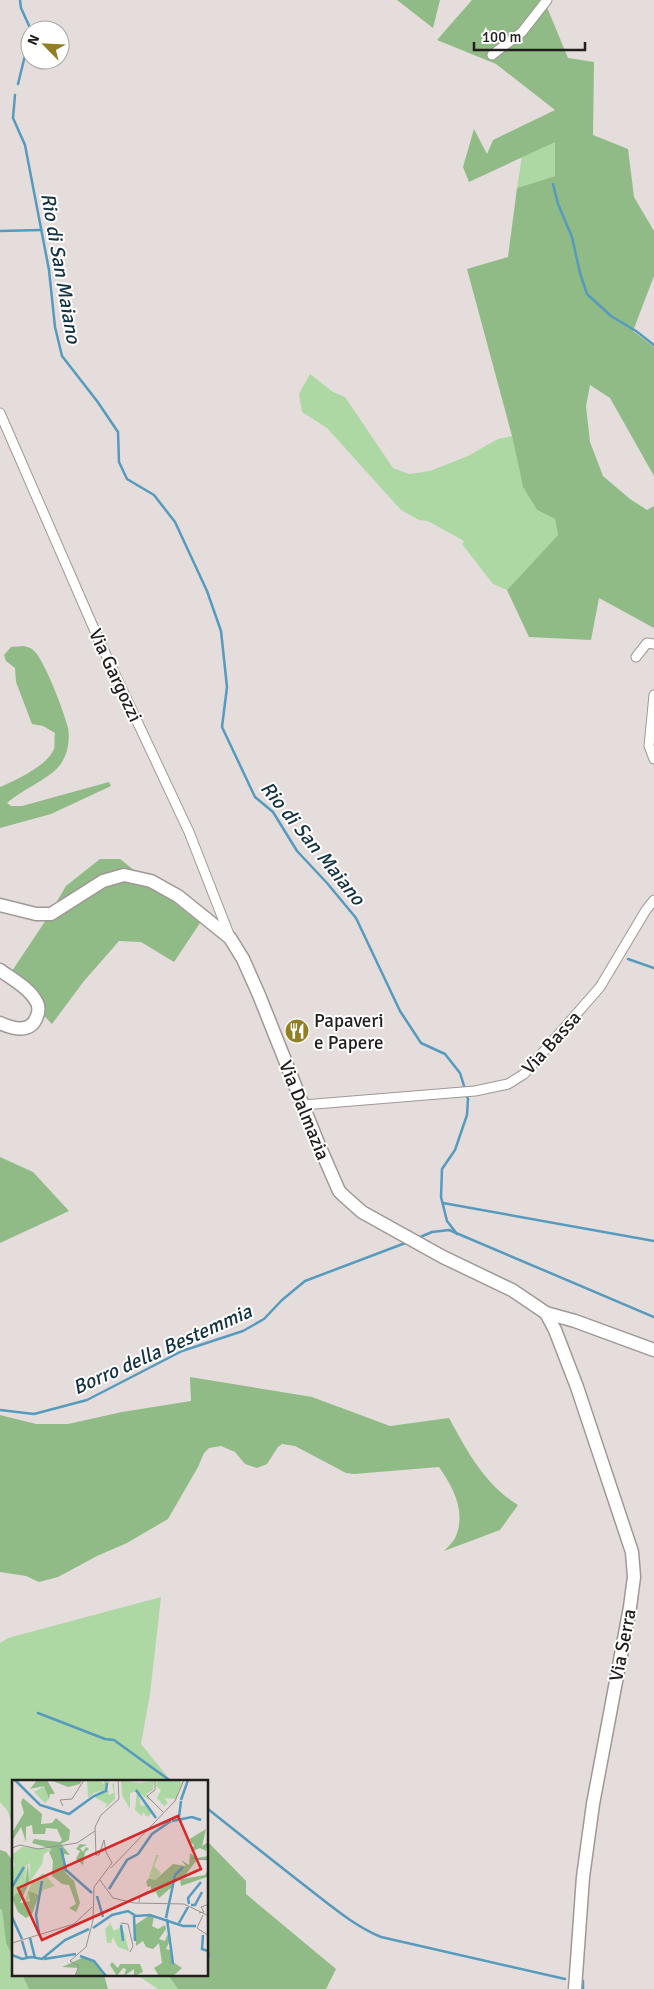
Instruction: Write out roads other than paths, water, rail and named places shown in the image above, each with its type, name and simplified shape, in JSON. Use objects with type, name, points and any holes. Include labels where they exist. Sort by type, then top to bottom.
[{"type":"main road","name":"Via Dalmazia","points":[[0,905],[36,914],[51,914],[103,881],[124,875],[151,881],[178,896],[230,938],[243,959],[339,1191],[362,1212],[411,1240],[512,1290],[546,1313]]},
{"type":"main road","points":[[0,970],[28,992],[37,1002],[38,1008],[35,1021],[31,1026],[12,1028],[0,1023]]},
{"type":"main road","points":[[546,1313],[575,1320],[654,1350]]},
{"type":"main road","name":"Via Serra","points":[[546,1313],[555,1330],[580,1396],[632,1552],[634,1577],[593,1804],[583,1877],[575,1989]]},
{"type":"street","points":[[492,55],[522,32],[547,0]]},
{"type":"street","name":"Via Gargozzi","points":[[0,413],[98,638],[189,832],[230,938]]},
{"type":"street","points":[[636,656],[647,643],[654,644]]},
{"type":"street","points":[[654,696],[648,746],[654,759]]},
{"type":"street","name":"Via Bassa","points":[[303,1106],[475,1091],[508,1084],[524,1074],[600,987],[654,900]]},
{"type":"waterway","name":"Rio di San Maiano","points":[[20,0],[21,8],[26,20]]},
{"type":"waterway","name":"Rio di San Maiano","points":[[18,84],[21,70]]},
{"type":"waterway","name":"Rio di San Maiano","points":[[15,95],[13,118],[25,145],[49,270],[55,327],[62,356],[118,432],[119,462],[127,479],[154,495],[175,522],[207,591],[221,631],[227,687],[222,727],[255,797],[273,812],[297,851],[356,918],[400,1011],[421,1043],[445,1054],[460,1073],[465,1089]]},
{"type":"waterway","points":[[553,184],[558,204],[572,237],[587,294],[611,316],[636,331],[654,345]]},
{"type":"waterway","points":[[0,231],[41,230]]},
{"type":"waterway","points":[[628,959],[654,968]]},
{"type":"waterway","name":"Rio di San Maiano","points":[[457,1234],[447,1221],[441,1197],[442,1169],[455,1150],[467,1115],[468,1099],[466,1094]]},
{"type":"waterway","points":[[443,1203],[654,1241]]},
{"type":"waterway","name":"Borro della Bestemmia","points":[[418,1238],[432,1232],[449,1230],[654,1317]]},
{"type":"waterway","name":"Borro della Bestemmia","points":[[0,1410],[34,1414],[87,1400],[182,1351],[243,1331],[264,1319],[282,1300],[305,1281],[408,1242]]},
{"type":"waterway","points":[[38,1713],[105,1739],[114,1740],[169,1780]]},
{"type":"waterway","points":[[209,1810],[337,1911],[372,1933],[381,1937],[565,1979]]},
{"type":"waterway","points":[[583,1981],[583,1989]]},
{"type":"place","name":"Papaveri e Papere","points":[[297,1031]]}]
